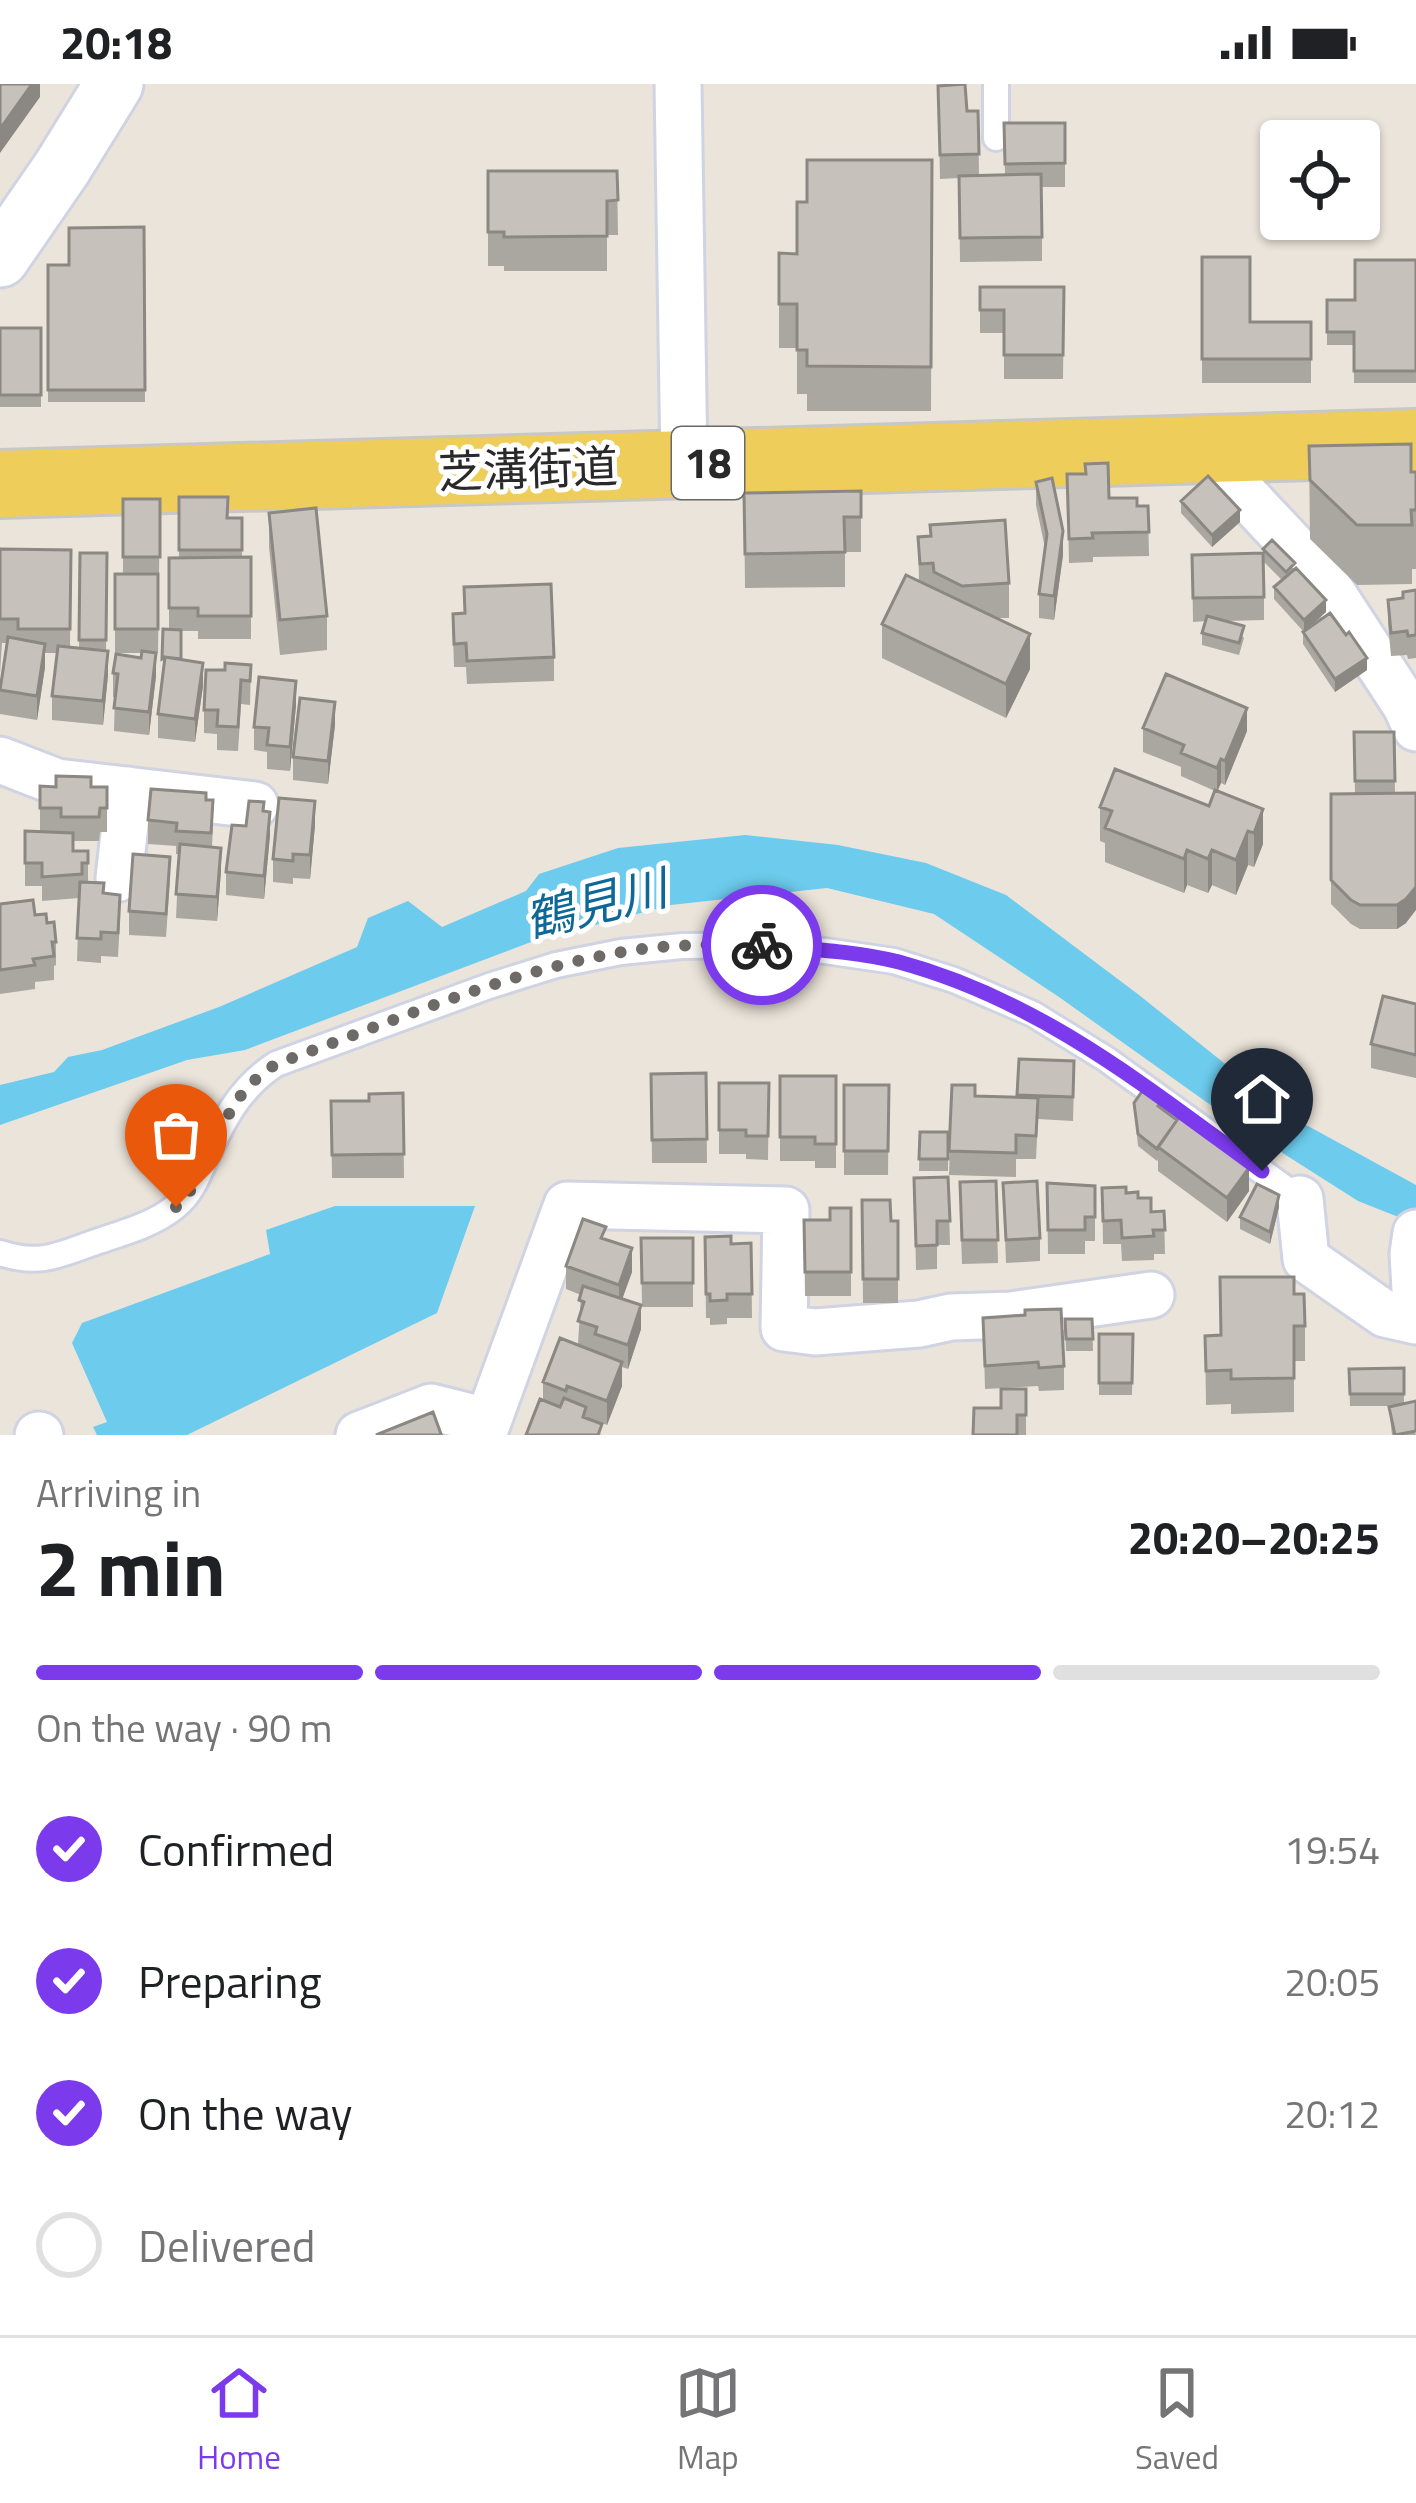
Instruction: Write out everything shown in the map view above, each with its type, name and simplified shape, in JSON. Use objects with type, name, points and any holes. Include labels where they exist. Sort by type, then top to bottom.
[{"type":"main road","name":"芝溝街道","points":[[0,484],[1416,443]]},
{"type":"street","points":[[0,258],[114,84]]},
{"type":"street","points":[[678,84],[684,464]]},
{"type":"street","points":[[1202,449],[1322,577],[1416,728]]},
{"type":"street","points":[[0,760],[58,782],[255,805]]},
{"type":"street","points":[[119,878],[129,790]]},
{"type":"street","points":[[1300,1199],[1306,1259],[1385,1314],[1416,1322]]},
{"type":"street","points":[[359,1435],[430,1407],[485,1428],[567,1205],[786,1210],[784,1328],[815,1332],[919,1324],[1151,1295]]},
{"type":"street","points":[[1415,1235],[1416,1307]]},
{"type":"lane","points":[[996,84],[996,138]]},
{"type":"lane","points":[[0,1253],[22,1260],[47,1259],[148,1223],[176,1207],[195,1184],[241,1093],[276,1064],[556,965],[682,946],[758,945],[825,951],[895,961],[954,980],[1033,1014],[1106,1059],[1300,1199]]},
{"type":"water","name":"鶴見川","points":[[745,835],[838,845],[926,863],[1006,895],[1249,1083],[1266,1103],[1416,1185],[1416,1224],[1358,1201],[1240,1126],[934,914],[827,888],[671,905],[531,942],[245,1050],[187,1060],[0,1125],[0,1085],[54,1072],[68,1057],[102,1050],[219,1007],[357,947],[368,918],[408,901],[442,927],[526,891],[539,874],[618,848]]},
{"type":"water","points":[[335,1206],[475,1206],[437,1313],[187,1435],[97,1435],[93,1427],[107,1422],[72,1343],[82,1323],[270,1254],[266,1230]]},
{"type":"building","points":[[0,84],[32,84],[0,129]]},
{"type":"building","points":[[965,84],[967,111],[978,111],[979,154],[940,155],[938,86]]},
{"type":"building","points":[[1004,123],[1065,123],[1065,163],[1005,164]]},
{"type":"building","points":[[807,160],[932,160],[931,367],[807,366],[807,350],[797,350],[797,304],[779,304],[779,253],[797,254],[797,202],[807,202]]},
{"type":"building","points":[[488,171],[617,171],[618,200],[607,201],[607,236],[504,237],[504,232],[488,232]]},
{"type":"building","points":[[1041,174],[1042,237],[960,238],[959,176]]},
{"type":"building","points":[[144,227],[145,390],[48,390],[48,265],[69,265],[69,228]]},
{"type":"building","points":[[1202,257],[1250,257],[1250,322],[1311,322],[1311,359],[1202,359]]},
{"type":"building","points":[[1355,260],[1416,260],[1416,371],[1354,371],[1354,332],[1327,332],[1327,300],[1355,300]]},
{"type":"building","points":[[980,287],[1064,287],[1063,355],[1004,355],[1004,310],[980,310]]},
{"type":"building","points":[[0,328],[41,328],[41,395],[0,395]]},
{"type":"building","points":[[1411,444],[1411,472],[1416,472],[1412,525],[1357,525],[1310,480],[1309,446]]},
{"type":"building","points":[[1108,463],[1109,498],[1137,498],[1137,506],[1148,506],[1149,532],[1092,533],[1093,538],[1069,539],[1067,474],[1086,474],[1085,464]]},
{"type":"building","points":[[1208,476],[1240,510],[1212,535],[1181,501]]},
{"type":"building","points":[[1052,478],[1063,531],[1054,596],[1039,594],[1047,534],[1036,482]]},
{"type":"building","points":[[861,491],[861,517],[844,517],[845,552],[745,554],[744,493]]},
{"type":"building","points":[[179,497],[228,497],[227,518],[242,518],[242,550],[179,550]]},
{"type":"building","points":[[123,499],[160,499],[160,557],[123,557]]},
{"type":"building","points":[[316,508],[327,616],[280,620],[269,513]]},
{"type":"building","points":[[1005,520],[1009,583],[962,586],[934,572],[933,563],[920,564],[918,537],[931,536],[930,525]]},
{"type":"building","points":[[1272,540],[1295,563],[1286,572],[1263,549]]},
{"type":"building","points":[[0,549],[71,550],[70,629],[18,629],[18,619],[0,619]]},
{"type":"building","points":[[80,553],[107,553],[106,640],[79,640]]},
{"type":"building","points":[[1263,553],[1264,597],[1193,598],[1192,555]]},
{"type":"building","points":[[251,557],[251,616],[198,616],[198,608],[169,608],[169,558]]},
{"type":"building","points":[[1296,568],[1326,600],[1304,620],[1274,587]]},
{"type":"building","points":[[115,574],[158,574],[158,629],[115,629]]},
{"type":"building","points":[[906,575],[1030,634],[1006,684],[882,624]]},
{"type":"building","points":[[551,584],[554,657],[467,661],[466,643],[454,644],[453,614],[465,613],[464,587]]},
{"type":"building","points":[[1416,590],[1416,635],[1391,633],[1388,600]]},
{"type":"building","points":[[1330,613],[1367,658],[1335,679],[1303,632]]},
{"type":"building","points":[[1207,616],[1244,626],[1239,643],[1202,633]]},
{"type":"building","points":[[163,629],[181,630],[181,659],[162,659]]},
{"type":"building","points":[[8,637],[45,644],[37,696],[0,690]]},
{"type":"building","points":[[58,646],[108,651],[103,701],[52,696]]},
{"type":"building","points":[[142,651],[156,653],[149,712],[114,708],[116,654],[141,658]]},
{"type":"building","points":[[165,657],[203,663],[195,719],[158,714]]},
{"type":"building","points":[[225,663],[251,665],[250,681],[241,680],[238,727],[217,726],[218,710],[204,710],[206,670],[225,670]]},
{"type":"building","points":[[1166,674],[1247,708],[1225,761],[1221,759],[1217,768],[1181,753],[1184,745],[1143,728]]},
{"type":"building","points":[[259,677],[296,681],[290,747],[267,745],[269,728],[254,727]]},
{"type":"building","points":[[300,698],[335,702],[328,761],[293,757]]},
{"type":"building","points":[[1354,732],[1394,732],[1395,781],[1355,781]]},
{"type":"building","points":[[1115,769],[1209,806],[1215,790],[1263,809],[1236,860],[1212,850],[1208,859],[1187,850],[1184,859],[1105,828],[1112,811],[1100,807]]},
{"type":"building","points":[[56,776],[91,777],[91,787],[107,787],[107,808],[100,808],[99,817],[61,817],[61,808],[40,808],[40,786],[56,787]]},
{"type":"building","points":[[151,789],[206,793],[206,800],[213,800],[211,833],[176,831],[177,823],[148,820]]},
{"type":"building","points":[[1416,793],[1416,887],[1397,905],[1360,905],[1331,880],[1331,794]]},
{"type":"building","points":[[279,798],[315,801],[310,855],[293,854],[293,861],[273,859]]},
{"type":"building","points":[[249,801],[264,802],[263,811],[270,812],[264,876],[226,872],[232,825],[246,826]]},
{"type":"building","points":[[25,831],[73,833],[73,851],[88,851],[82,874],[42,877],[42,863],[25,863]]},
{"type":"building","points":[[180,844],[221,848],[217,897],[176,894]]},
{"type":"building","points":[[133,854],[170,857],[166,914],[129,911]]},
{"type":"building","points":[[80,882],[104,883],[103,893],[120,895],[118,933],[101,932],[101,939],[77,938]]},
{"type":"building","points":[[33,900],[35,915],[46,914],[47,923],[54,922],[54,956],[33,959],[35,965],[0,970],[0,904]]},
{"type":"building","points":[[1383,996],[1416,1004],[1416,1055],[1371,1044]]},
{"type":"building","points":[[1019,1059],[1074,1061],[1073,1097],[1017,1095]]},
{"type":"building","points":[[706,1073],[707,1139],[652,1140],[651,1074]]},
{"type":"building","points":[[780,1076],[836,1076],[836,1144],[815,1144],[815,1137],[780,1137]]},
{"type":"building","points":[[719,1083],[769,1083],[768,1136],[719,1130]]},
{"type":"building","points":[[844,1085],[889,1085],[888,1151],[844,1151]]},
{"type":"building","points":[[952,1085],[975,1085],[975,1096],[1038,1098],[1036,1136],[1016,1135],[1016,1153],[949,1151]]},
{"type":"building","points":[[1145,1087],[1163,1100],[1158,1106],[1177,1120],[1157,1149],[1138,1134],[1134,1103]]},
{"type":"building","points":[[403,1093],[404,1154],[332,1155],[331,1101],[369,1101],[369,1094]]},
{"type":"building","points":[[1182,1113],[1249,1168],[1227,1198],[1158,1147]]},
{"type":"building","points":[[920,1132],[948,1132],[948,1159],[919,1159]]},
{"type":"building","points":[[948,1177],[950,1221],[937,1221],[937,1245],[916,1246],[914,1178]]},
{"type":"building","points":[[996,1181],[998,1240],[962,1240],[960,1182]]},
{"type":"building","points":[[1037,1181],[1040,1238],[1006,1240],[1003,1183]]},
{"type":"building","points":[[1047,1183],[1095,1186],[1095,1217],[1085,1217],[1085,1230],[1048,1230]]},
{"type":"building","points":[[1257,1184],[1279,1195],[1270,1232],[1240,1217]]},
{"type":"building","points":[[1126,1187],[1126,1193],[1151,1198],[1151,1212],[1164,1211],[1165,1230],[1153,1230],[1154,1236],[1122,1238],[1121,1220],[1103,1221],[1102,1188]]},
{"type":"building","points":[[862,1200],[890,1200],[891,1221],[898,1221],[898,1279],[863,1279]]},
{"type":"building","points":[[830,1208],[851,1208],[851,1272],[805,1272],[804,1220],[830,1220]]},
{"type":"building","points":[[583,1219],[606,1227],[601,1238],[632,1248],[619,1285],[566,1266]]},
{"type":"building","points":[[731,1236],[731,1244],[751,1243],[752,1294],[727,1294],[727,1300],[710,1301],[705,1237]]},
{"type":"building","points":[[641,1238],[693,1238],[693,1283],[642,1283]]},
{"type":"building","points":[[1220,1277],[1294,1277],[1294,1294],[1304,1294],[1305,1326],[1294,1326],[1294,1378],[1231,1379],[1231,1370],[1206,1371],[1205,1336],[1221,1335]]},
{"type":"building","points":[[583,1286],[641,1305],[628,1345],[595,1334],[597,1327],[578,1321]]},
{"type":"building","points":[[1061,1309],[1064,1366],[1039,1368],[1038,1362],[985,1366],[983,1318]]},
{"type":"building","points":[[1065,1319],[1092,1319],[1093,1339],[1066,1339]]},
{"type":"building","points":[[1099,1334],[1133,1334],[1132,1383],[1099,1383]]},
{"type":"building","points":[[560,1338],[622,1362],[607,1401],[543,1382]]},
{"type":"building","points":[[1404,1368],[1404,1394],[1350,1394],[1349,1369]]},
{"type":"building","points":[[1001,1389],[1026,1389],[1026,1415],[1017,1415],[1017,1435],[973,1435],[974,1408],[1001,1408]]},
{"type":"building","points":[[564,1398],[586,1407],[583,1417],[602,1424],[598,1435],[526,1435],[540,1399],[560,1407]]},
{"type":"building","points":[[1416,1401],[1416,1431],[1395,1435],[1389,1407]]},
{"type":"building","points":[[433,1412],[439,1435],[376,1435]]},
{"type":"way so far","points":[[176,1207],[195,1184],[241,1093],[276,1064],[556,965],[682,946],[762,945]]},
{"type":"route","points":[[762,945],[895,961],[1033,1014],[1106,1059],[1262,1171]]}]
